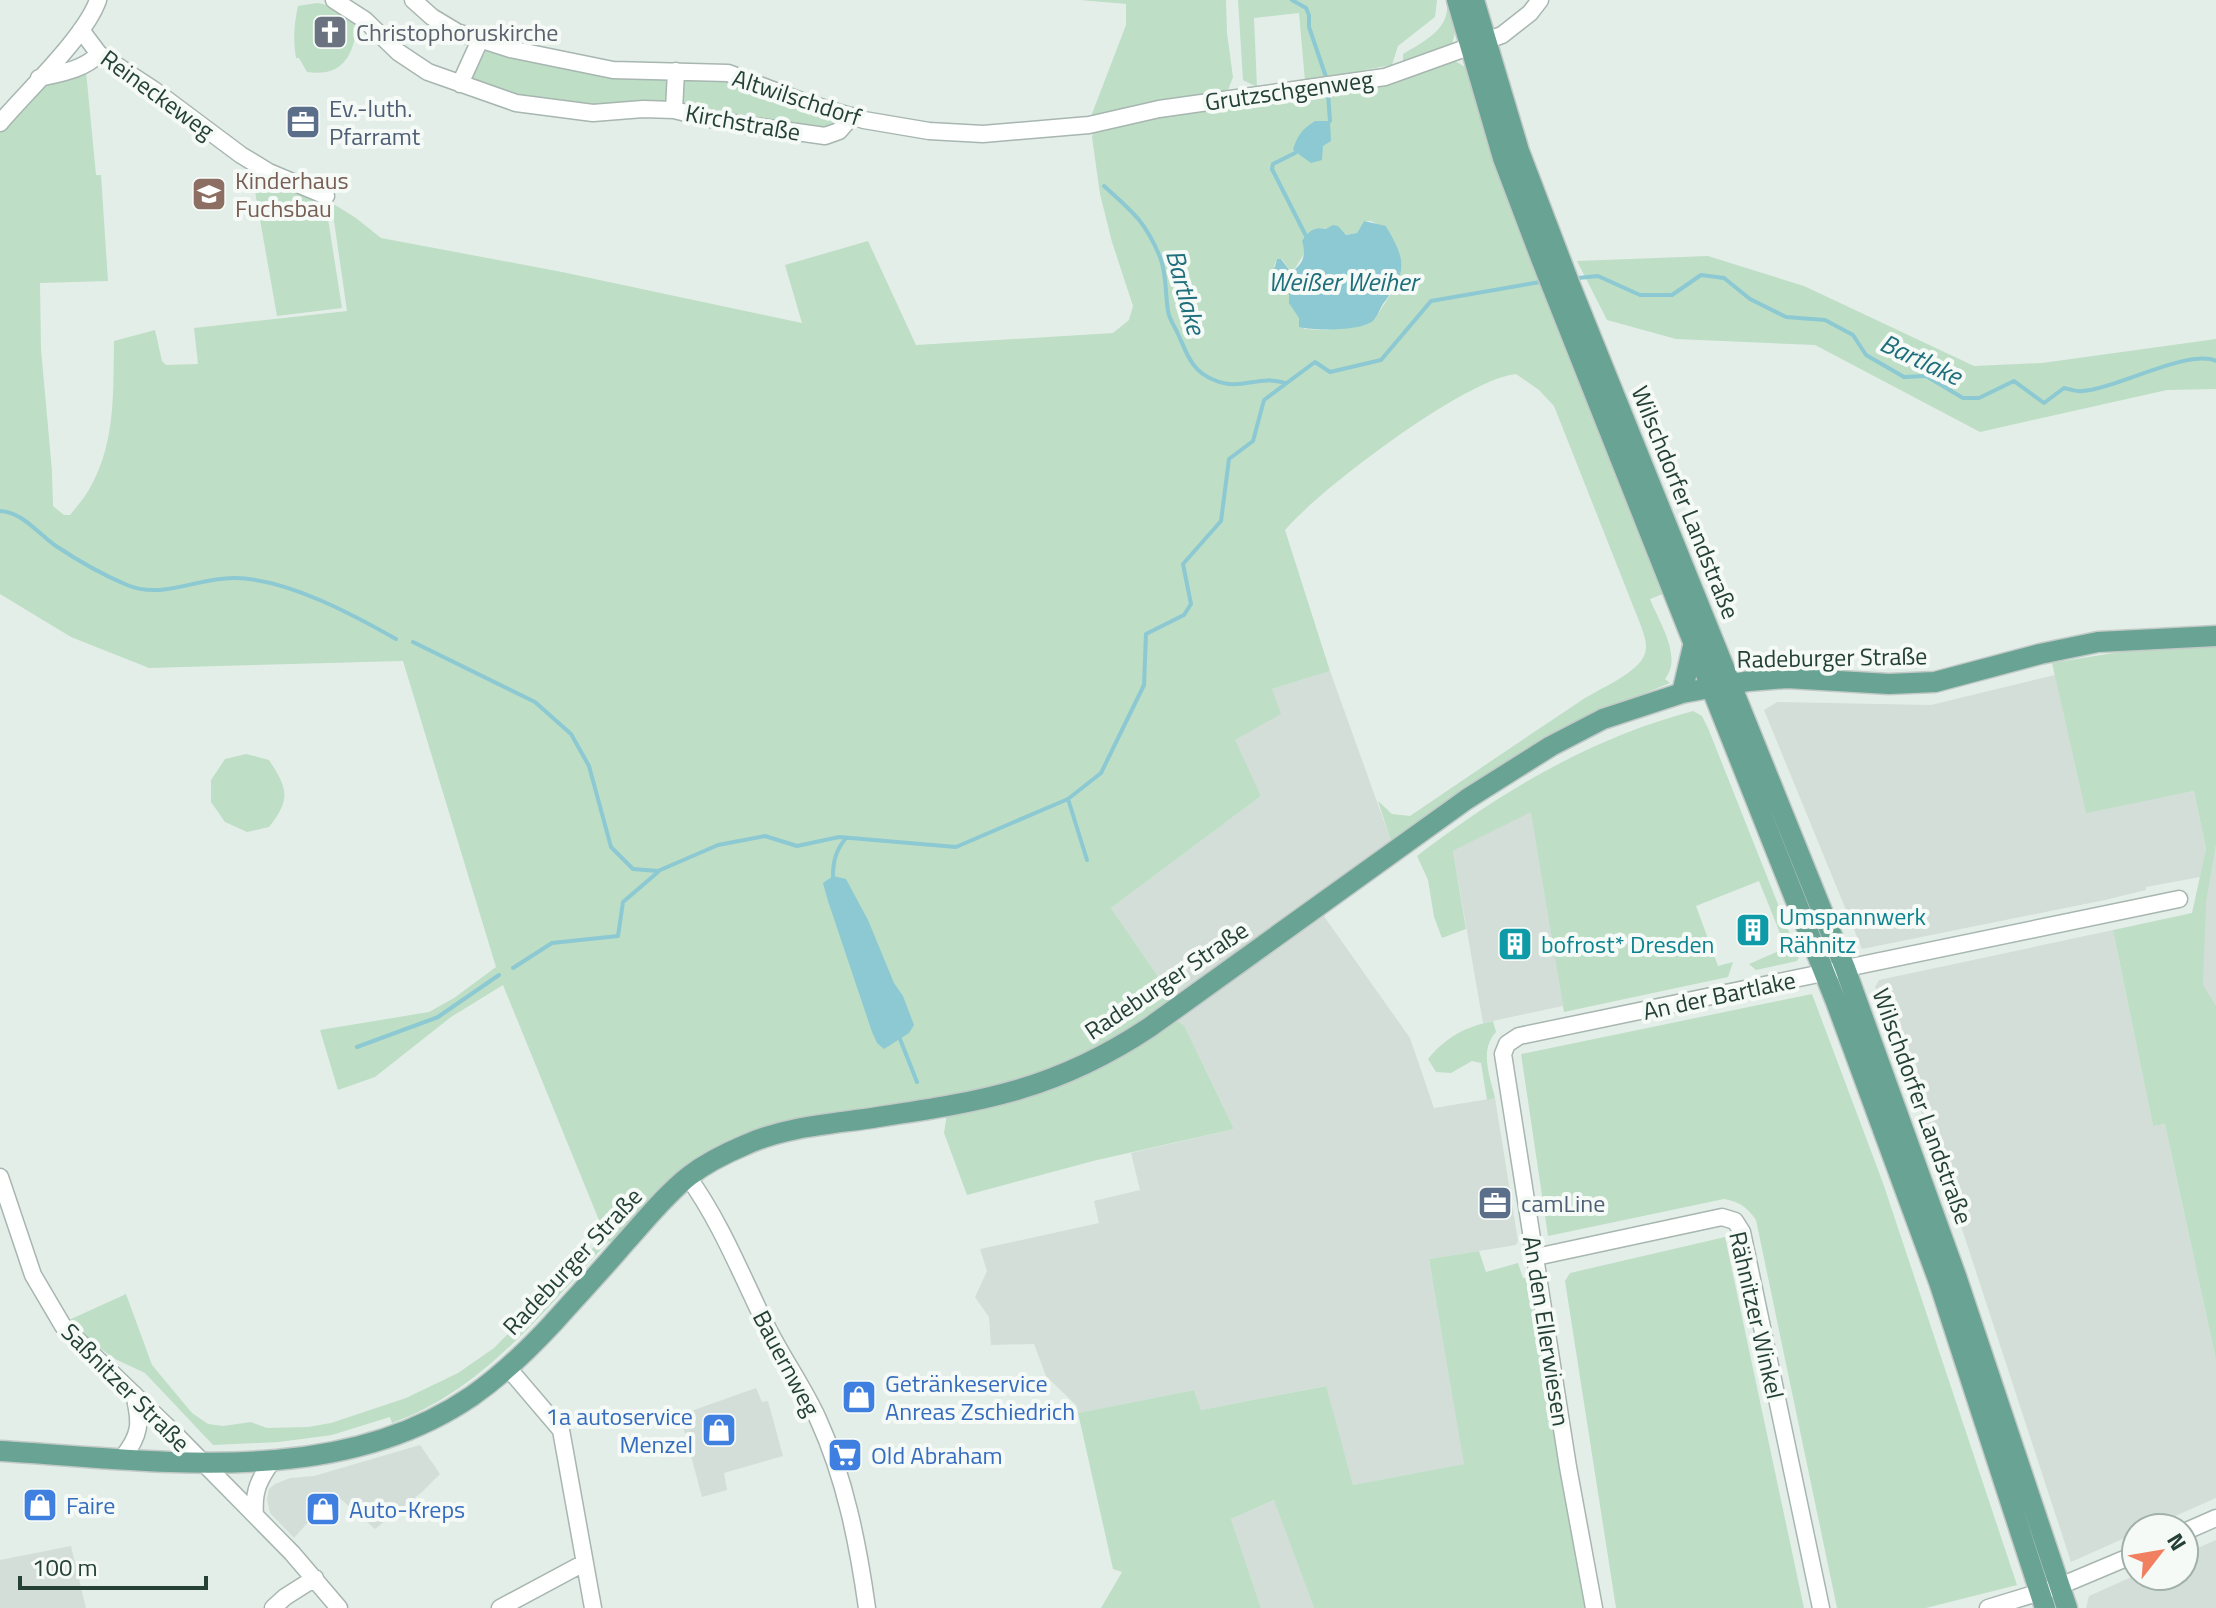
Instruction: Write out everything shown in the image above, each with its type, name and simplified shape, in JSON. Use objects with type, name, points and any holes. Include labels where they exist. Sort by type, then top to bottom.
[{"type":"main road","name":"Wilschdorfer Landstraße","points":[[1457,0],[1519,151],[1722,686],[1939,1282],[2049,1596],[2067,1608]]},
{"type":"main road","name":"Wilschdorfer Landstraße","points":[[1474,0],[1477,45],[1503,158],[1694,642],[1722,686],[1845,968],[1951,1261],[2049,1596]]},
{"type":"main road","name":"Radeburger Straße","points":[[0,1451],[202,1461],[273,1460],[323,1454],[396,1435],[459,1404],[508,1368],[656,1207],[688,1177],[711,1161],[784,1131],[982,1101],[1071,1073],[1114,1051],[1150,1027],[1467,799],[1536,755],[1603,719],[1682,693],[1722,686],[1787,678],[1889,684],[1935,682],[2098,642],[2216,636]]},
{"type":"main road","points":[[1682,693],[1694,642]]},
{"type":"street","points":[[0,123],[81,30],[98,0]]},
{"type":"street","name":"Kirchstraße","points":[[334,0],[365,20],[398,52],[428,72],[516,103],[593,113],[674,110],[719,121],[825,136],[839,131],[852,116]]},
{"type":"street","name":"Altwilschdorf","points":[[413,0],[432,17],[457,32],[510,49],[613,70],[736,74],[804,102],[852,116],[929,131],[983,134],[1098,123]]},
{"type":"street","name":"Grutzschgenweg","points":[[1098,123],[1159,109],[1385,77],[1502,35],[1530,13],[1540,0]]},
{"type":"street","name":"Reineckeweg","points":[[81,30],[99,54],[259,167],[326,196]]},
{"type":"street","points":[[460,84],[480,40]]},
{"type":"street","points":[[39,78],[78,69],[99,54]]},
{"type":"street","name":"Kirchstraße","points":[[674,110],[676,71]]},
{"type":"street","name":"An der Bartlake","points":[[1503,1054],[1507,1044],[1519,1036],[2179,899]]},
{"type":"street","name":"An den Ellerwiesen","points":[[1503,1054],[1568,1467],[1594,1608]]},
{"type":"street","name":"Saßnitzer Straße","points":[[0,1177],[29,1266],[52,1311],[77,1342],[133,1392],[255,1515],[339,1608]]},
{"type":"street","name":"Bauernweg","points":[[688,1177],[818,1419],[841,1481],[867,1608]]},
{"type":"street","name":"Rähnitzer Winkel","points":[[1536,1257],[1722,1217],[1735,1221],[1742,1232],[1821,1608]]},
{"type":"street","points":[[508,1368],[561,1430],[593,1608]]},
{"type":"street","points":[[122,1458],[137,1437],[139,1425],[133,1392]]},
{"type":"street","points":[[255,1515],[256,1486],[273,1460]]},
{"type":"street","points":[[1988,1608],[2049,1596],[2120,1562]]},
{"type":"street","points":[[500,1608],[584,1563]]},
{"type":"street","points":[[273,1608],[315,1578]]},
{"type":"shaded area","points":[[1330,671],[1390,838],[1395,842],[1175,1001],[1111,908],[1261,796],[1234,740],[1280,714],[1272,689]]},
{"type":"shaded area","points":[[2055,675],[2086,812],[2194,791],[2206,849],[2200,877],[2146,887],[2146,890],[2105,900],[1862,949],[1764,710],[1777,702],[1931,705]]},
{"type":"shaded area","points":[[1532,811],[1563,1006],[1483,1023],[1453,851]]},
{"type":"shaded area","points":[[2216,845],[2216,1016],[2191,990]]},
{"type":"shaded area","points":[[1321,912],[1410,1038],[1434,1108],[1495,1098],[1518,1241],[1516,1245],[1429,1259],[1465,1464],[1353,1485],[1325,1386],[1201,1410],[1194,1390],[1078,1413],[1076,1405],[1046,1376],[1034,1344],[991,1345],[989,1317],[975,1297],[987,1271],[980,1249],[1099,1223],[1094,1201],[1140,1190],[1131,1153],[1234,1129],[1184,1025],[1173,1019]]},
{"type":"shaded area","points":[[2113,930],[2153,1126],[2165,1124],[2216,1360],[2216,1498],[2184,1512],[2120,1512],[2120,1540],[2071,1562],[1943,1171],[1875,987],[1879,980]]},
{"type":"shaded area","points":[[756,1388],[762,1402],[768,1401],[783,1456],[724,1473],[727,1490],[702,1497],[680,1415]]},
{"type":"shaded area","points":[[420,1445],[440,1474],[375,1529],[334,1493],[294,1538],[270,1513],[267,1499],[269,1489],[275,1484],[290,1478],[314,1476]]},
{"type":"shaded area","points":[[1275,1500],[1314,1608],[1261,1608],[1231,1519]]},
{"type":"shaded area","points":[[2216,1540],[2216,1608],[2086,1608],[2089,1596],[2120,1582],[2120,1592],[2200,1592],[2200,1547]]},
{"type":"shaded area","points":[[71,1546],[86,1608],[0,1608],[0,1560]]},
{"type":"green space","points":[[1080,0],[1226,0],[1233,77],[1228,90],[1090,119],[1126,25],[1126,4]]},
{"type":"green space","points":[[1238,0],[1437,0],[1435,17],[1398,46],[1392,65],[1305,81],[1299,13],[1254,18],[1257,87],[1243,80]]},
{"type":"green space","points":[[1446,0],[1452,0],[1455,18],[1451,46],[1403,64],[1403,54],[1441,26],[1447,10]]},
{"type":"green space","points":[[317,3],[340,10],[357,26],[352,47],[343,63],[319,73],[307,72],[296,58],[294,38],[298,6]]},
{"type":"green space","points":[[487,49],[638,79],[672,77],[671,105],[597,110],[517,97],[468,82]]},
{"type":"green space","points":[[1455,61],[1465,67],[1471,75],[1652,553],[1663,594],[1650,599],[1671,650],[1670,670],[1665,679],[1670,683],[1584,718],[1395,842],[1390,838],[1378,801],[1392,814],[1410,816],[1579,702],[1628,673],[1641,661],[1645,652],[1641,626],[1554,406],[1539,390],[1516,374],[1493,380],[1463,395],[1394,438],[1329,489],[1285,530],[1330,671],[1272,689],[1281,714],[1235,740],[1261,796],[1111,908],[1175,1001],[1104,1049],[1000,1089],[763,1130],[613,1245],[609,1241],[511,1346],[455,1391],[425,1409],[392,1423],[390,1417],[332,1435],[279,1442],[213,1445],[145,1373],[113,1358],[69,1320],[126,1294],[152,1365],[192,1413],[208,1424],[223,1426],[251,1422],[267,1428],[308,1427],[331,1423],[406,1398],[458,1373],[494,1348],[601,1240],[603,1230],[503,985],[451,1017],[375,1077],[338,1090],[320,1030],[429,1012],[496,967],[403,661],[149,668],[71,637],[0,594],[0,133],[40,82],[86,71],[96,175],[101,175],[108,281],[40,283],[41,349],[53,506],[64,515],[70,515],[90,488],[105,450],[112,414],[114,341],[155,330],[162,361],[166,365],[198,364],[194,328],[347,311],[332,207],[335,205],[381,238],[562,272],[802,323],[785,265],[868,241],[916,345],[1113,333],[1129,320],[1133,306],[1100,194],[1092,137],[1094,129]],"holes":[[[1364,221],[1386,226],[1399,253],[1394,289],[1374,320],[1366,325],[1304,329],[1289,288],[1274,266],[1277,259],[1282,259],[1290,271],[1294,270],[1320,228],[1341,231],[1346,235],[1357,233]]]},
{"type":"green space","points":[[680,77],[728,79],[838,118],[833,128],[797,128],[757,123],[680,106]]},
{"type":"green space","points":[[256,176],[326,206],[342,308],[277,316],[253,180]]},
{"type":"green space","points":[[1708,256],[1804,286],[1974,366],[2042,363],[2216,339],[2216,389],[2167,390],[1980,432],[1815,345],[1676,339],[1607,320],[1577,261]]},
{"type":"green space","points":[[2216,646],[2216,845],[2206,903],[2203,985],[2216,1006],[2216,1360],[2165,1124],[2153,1126],[2113,930],[2192,913],[2206,849],[2194,791],[2086,813],[2052,663],[2125,651]]},
{"type":"green space","points":[[1693,711],[1702,716],[1708,728],[1799,957],[1797,961],[1756,970],[1749,964],[1786,948],[1759,881],[1696,906],[1718,966],[1733,962],[1728,977],[1564,1012],[1531,812],[1453,851],[1466,929],[1442,938],[1434,917],[1428,880],[1417,856],[1481,810],[1548,770],[1619,736]]},
{"type":"green space","points":[[246,754],[269,760],[284,794],[281,809],[269,827],[247,832],[225,822],[211,802],[211,780],[225,759]]},
{"type":"green space","points":[[1812,994],[1883,1183],[2017,1585],[1926,1608],[1837,1608],[1756,1220],[1743,1206],[1724,1199],[1548,1236],[1521,1054]]},
{"type":"green space","points":[[1173,1019],[1184,1025],[1234,1129],[1093,1161],[967,1195],[944,1133],[947,1114]]},
{"type":"green space","points":[[1493,1021],[1496,1032],[1487,1055],[1495,1098],[1487,1100],[1481,1063],[1472,1061],[1451,1073],[1436,1072],[1428,1059],[1457,1034]]},
{"type":"green space","points":[[1725,1237],[1804,1608],[1616,1608],[1565,1281],[1570,1273]]},
{"type":"green space","points":[[1479,1251],[1486,1272],[1518,1263],[1523,1278],[1532,1277],[1590,1608],[1314,1608],[1274,1500],[1231,1519],[1261,1608],[1101,1608],[1122,1572],[1113,1569],[1078,1413],[1194,1390],[1201,1410],[1326,1386],[1353,1485],[1464,1464],[1429,1259]]},
{"type":"water","points":[[1315,121],[1330,121],[1331,141],[1323,146],[1322,160],[1311,163],[1293,150],[1301,133]]},
{"type":"water","name":"Weißer Weiher","points":[[1364,221],[1386,226],[1400,256],[1400,277],[1375,319],[1358,327],[1299,327],[1299,318],[1289,303],[1289,288],[1273,274],[1277,259],[1281,259],[1290,271],[1294,270],[1303,257],[1302,241],[1312,230],[1333,225],[1346,235],[1357,233]]},
{"type":"water","points":[[833,876],[846,879],[868,920],[914,1025],[909,1033],[884,1049],[872,1032],[828,901],[823,883]]},
{"type":"waterway","points":[[1292,0],[1306,8],[1309,27],[1326,77]]},
{"type":"waterway","points":[[1328,94],[1330,121]]},
{"type":"waterway","points":[[1295,153],[1273,164],[1272,169],[1306,236]]},
{"type":"waterway","name":"Bartlake","points":[[1104,186],[1137,217],[1149,234],[1164,270],[1170,317],[1187,355],[1200,372],[1224,383],[1266,380],[1285,383]]},
{"type":"waterway","name":"Bartlake","points":[[1578,278],[1598,276],[1640,295],[1672,295],[1701,275],[1724,278],[1750,299],[1786,317],[1825,320],[1853,335],[1866,355],[1904,377],[1926,376],[1963,398],[1979,398],[2014,381],[2044,403],[2064,388],[2080,391],[2096,389],[2188,360],[2204,358],[2216,361]]},
{"type":"waterway","points":[[413,642],[535,702],[571,734],[589,766],[611,847],[633,869],[658,871],[718,845],[765,836],[797,846],[839,837],[956,847],[1068,799],[1101,773],[1144,685],[1146,634],[1184,615],[1191,604],[1183,564],[1221,521],[1229,459],[1253,441],[1264,400],[1315,362],[1330,372],[1381,360],[1431,301],[1540,282]]},
{"type":"waterway","points":[[0,511],[23,519],[64,551],[127,585],[154,590],[235,578],[276,584],[360,619],[396,639]]},
{"type":"waterway","points":[[1068,799],[1087,860]]},
{"type":"waterway","points":[[833,876],[836,856],[846,838]]},
{"type":"waterway","points":[[513,968],[552,943],[618,936],[623,902],[658,872]]},
{"type":"waterway","points":[[357,1047],[438,1017],[499,975]]},
{"type":"waterway","points":[[900,1039],[917,1082]]},
{"type":"place","name":"Christophoruskirche","points":[[330,32]]},
{"type":"place","name":"Ev.-luth. Pfarramt","points":[[303,122]]},
{"type":"place","name":"Kinderhaus Fuchsbau","points":[[209,194]]},
{"type":"place","name":"Umspannwerk Rähnitz","points":[[1753,930]]},
{"type":"place","name":"bofrost* Dresden","points":[[1515,944]]},
{"type":"place","name":"camLine","points":[[1495,1203]]},
{"type":"place","name":"Getränkeservice Anreas Zschiedrich","points":[[859,1397]]},
{"type":"place","name":"1a autoservice Menzel","points":[[719,1430]]},
{"type":"place","name":"Old Abraham","points":[[845,1455]]},
{"type":"place","name":"Faire","points":[[40,1505]]},
{"type":"place","name":"Auto-Kreps","points":[[323,1509]]}]
